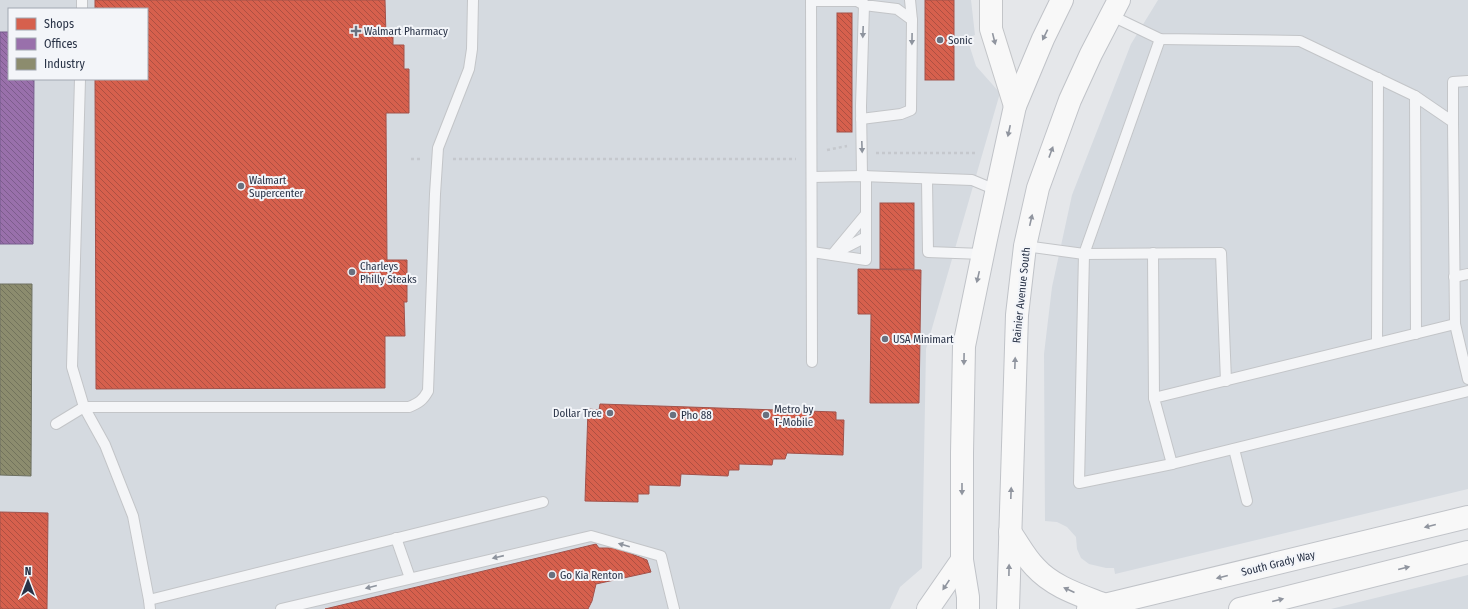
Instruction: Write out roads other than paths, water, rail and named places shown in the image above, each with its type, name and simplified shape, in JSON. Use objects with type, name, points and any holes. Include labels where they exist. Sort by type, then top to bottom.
[{"type":"main road","points":[[991,0],[992,29],[1015,106]]},
{"type":"main road","points":[[968,609],[968,597],[962,560],[964,346],[1015,106],[1043,39],[1062,0]]},
{"type":"main road","name":"Rainier Avenue South","points":[[1008,609],[1017,316],[1025,246],[1038,188],[1070,100],[1114,8]]},
{"type":"main road","name":"South Grady Way","points":[[1096,607],[1468,517]]},
{"type":"main road","points":[[1010,532],[1034,567],[1050,580],[1096,607]]},
{"type":"main road","points":[[1240,609],[1468,552]]},
{"type":"main road","points":[[928,609],[962,560]]},
{"type":"lane","points":[[56,424],[84,407],[409,407],[420,403],[428,391],[438,148],[469,69],[472,49],[472,0]]},
{"type":"lane","points":[[860,119],[901,114],[911,110],[912,20],[910,0]]},
{"type":"lane","points":[[812,362],[811,1],[863,2],[897,9],[912,20]]},
{"type":"lane","points":[[812,252],[866,260],[866,214],[860,119],[863,2]]},
{"type":"lane","points":[[1114,8],[1160,39],[1300,41],[1415,96],[1453,122]]},
{"type":"lane","points":[[1160,39],[1084,254],[1079,483],[1172,464],[1468,391]]},
{"type":"lane","points":[[1377,343],[1378,78]]},
{"type":"lane","points":[[80,80],[72,367],[84,407],[105,445],[133,516],[150,604],[396,538],[543,502]]},
{"type":"lane","points":[[1468,81],[1453,82],[1455,324],[1468,379]]},
{"type":"lane","points":[[1415,96],[1416,334]]},
{"type":"lane","points":[[812,177],[864,176],[972,180],[996,190]]},
{"type":"lane","points":[[927,179],[928,252],[983,254]]},
{"type":"lane","points":[[832,255],[866,214]]},
{"type":"lane","points":[[832,255],[866,237]]},
{"type":"lane","points":[[1025,246],[1084,254],[1221,253],[1226,381]]},
{"type":"lane","points":[[1153,253],[1154,398],[1172,464]]},
{"type":"lane","points":[[1454,277],[1468,274]]},
{"type":"lane","points":[[1154,398],[1455,324]]},
{"type":"lane","points":[[1234,449],[1247,501]]},
{"type":"lane","points":[[281,609],[452,573],[591,536],[661,556],[674,609]]},
{"type":"lane","points":[[396,538],[418,580]]},
{"type":"place","name":"Walmart Pharmacy","points":[[356,31]]},
{"type":"place","name":"Sonic","points":[[940,40]]},
{"type":"place","name":"Walmart Supercenter","points":[[241,186]]},
{"type":"place","name":"Charleys Philly Steaks","points":[[352,272]]},
{"type":"place","name":"USA Minimart","points":[[885,339]]},
{"type":"place","name":"Dollar Tree","points":[[610,413]]},
{"type":"place","name":"Pho 88","points":[[673,415]]},
{"type":"place","name":"Metro by T-Mobile","points":[[766,415]]},
{"type":"place","name":"Go Kia Renton","points":[[552,575]]}]
